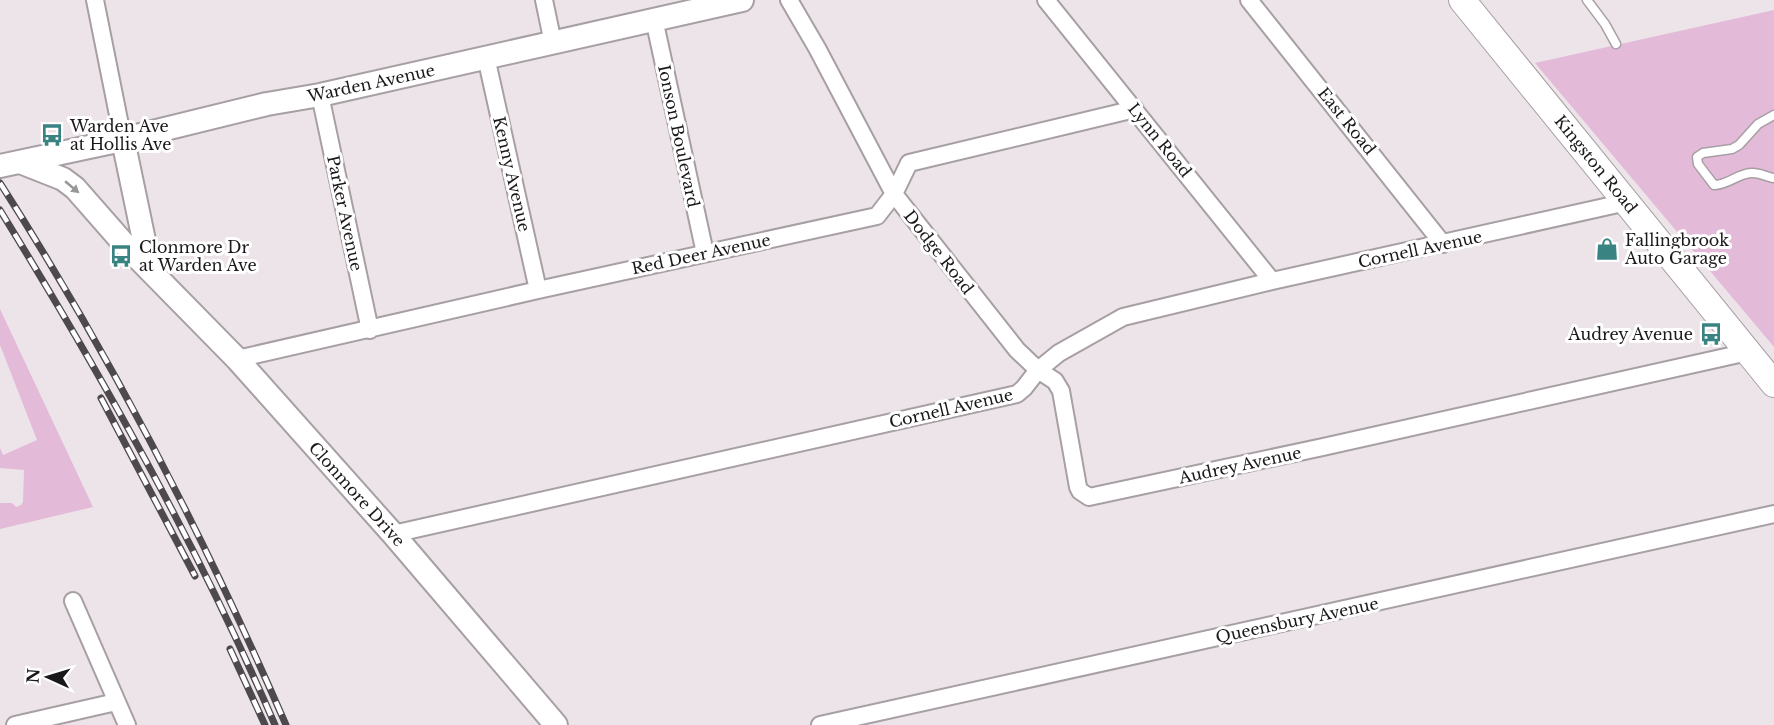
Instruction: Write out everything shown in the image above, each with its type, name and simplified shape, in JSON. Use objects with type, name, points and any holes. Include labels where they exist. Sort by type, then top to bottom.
[{"type":"main road","name":"Kingston Road","points":[[1468,1],[1774,384]]},
{"type":"street","points":[[95,0],[150,269]]},
{"type":"street","points":[[544,0],[553,43]]},
{"type":"street","name":"Warden Avenue","points":[[10,164],[123,140],[267,104],[320,95],[742,0]]},
{"type":"street","name":"Dodge Road","points":[[789,0],[894,194],[1017,350],[1038,370],[1055,381],[1061,391],[1078,487],[1084,495]]},
{"type":"street","name":"Lynn Road","points":[[1046,0],[1136,109],[1272,281]]},
{"type":"street","name":"East Road","points":[[1249,0],[1443,244]]},
{"type":"street","name":"Ionson Boulevard","points":[[654,19],[705,253]]},
{"type":"street","name":"Kenny Avenue","points":[[486,57],[538,290]]},
{"type":"street","name":"Parker Avenue","points":[[320,95],[370,330]]},
{"type":"street","name":"Red Deer Avenue","points":[[237,359],[877,216],[894,194],[909,163],[1136,109]]},
{"type":"street","name":"Clonmore Drive","points":[[10,164],[63,179],[75,188],[125,245],[237,359],[393,534],[556,725]]},
{"type":"street","name":"Cornell Avenue","points":[[393,534],[1017,394],[1038,370],[1061,352],[1123,317],[1272,281],[1627,202]]},
{"type":"street","name":"Audrey Avenue","points":[[1084,495],[1094,497],[1748,352]]},
{"type":"street","name":"Queensbury Avenue","points":[[820,725],[1774,514]]},
{"type":"street","points":[[73,601],[127,725]]},
{"type":"street","points":[[15,725],[116,702]]},
{"type":"lane","points":[[1587,0],[1605,24],[1616,44]]},
{"type":"lane","points":[[1774,115],[1758,124],[1739,145],[1703,153],[1697,157],[1698,164],[1714,185],[1755,172],[1774,178]]},
{"type":"shaded area","points":[[1774,10],[1774,347],[1535,63]]},
{"type":"shaded area","points":[[0,309],[93,507],[0,529],[0,503],[12,503],[16,507],[23,502],[24,470],[0,468],[0,448],[3,455],[37,440],[0,345]]},
{"type":"railway","points":[[0,183],[80,314],[154,448],[223,586],[286,725]]},
{"type":"railway","points":[[0,210],[75,335],[147,463],[214,592],[275,725]]},
{"type":"railway","points":[[101,398],[195,576]]},
{"type":"railway","points":[[230,649],[265,725]]},
{"type":"place","name":"Warden Ave at Hollis Ave","points":[[52,135]]},
{"type":"place","name":"Fallingbrook Auto Garage","points":[[1607,249]]},
{"type":"place","name":"Clonmore Dr at Warden Ave","points":[[121,256]]},
{"type":"place","name":"Audrey Avenue","points":[[1711,334]]}]
